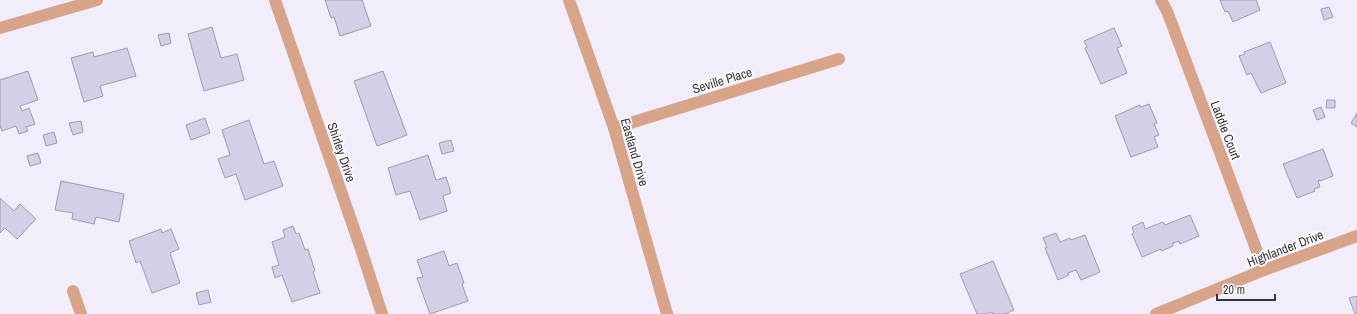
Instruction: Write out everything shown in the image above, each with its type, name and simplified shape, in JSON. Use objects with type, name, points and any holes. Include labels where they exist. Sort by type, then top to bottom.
[{"type":"street","points":[[0,28],[97,0]]},
{"type":"street","name":"Shirley Drive","points":[[275,0],[382,314]]},
{"type":"street","name":"Eastland Drive","points":[[569,0],[614,128],[666,314]]},
{"type":"street","name":"Laddie Court","points":[[1161,0],[1167,11],[1264,270]]},
{"type":"street","name":"Seville Place","points":[[614,128],[839,59]]},
{"type":"street","name":"Highlander Drive","points":[[1156,314],[1264,270],[1357,236]]},
{"type":"street","points":[[73,291],[82,314]]},
{"type":"building","points":[[325,0],[362,0],[371,26],[340,36],[334,17],[331,18]]},
{"type":"building","points":[[1220,0],[1256,0],[1260,10],[1233,22],[1228,11],[1225,12]]},
{"type":"building","points":[[1329,7],[1333,17],[1324,20],[1321,9]]},
{"type":"building","points":[[212,27],[221,58],[237,54],[244,80],[204,91],[188,34]]},
{"type":"building","points":[[1114,28],[1122,46],[1117,48],[1127,73],[1101,84],[1085,48],[1087,47],[1084,41]]},
{"type":"building","points":[[169,33],[171,43],[161,46],[158,35]]},
{"type":"building","points":[[1270,42],[1286,83],[1261,93],[1251,73],[1247,75],[1239,56],[1245,54],[1244,52]]},
{"type":"building","points":[[127,48],[136,76],[100,86],[103,96],[84,102],[71,58],[93,52],[94,57]]},
{"type":"building","points":[[28,71],[38,100],[20,106],[22,111],[29,108],[35,124],[26,127],[28,131],[19,134],[16,126],[2,131],[0,126],[0,80]]},
{"type":"building","points":[[383,71],[407,135],[377,146],[354,81]]},
{"type":"building","points":[[1327,100],[1335,100],[1335,108],[1326,108]]},
{"type":"building","points":[[1149,104],[1157,123],[1154,124],[1159,135],[1154,137],[1158,147],[1131,157],[1115,116],[1140,105],[1141,107]]},
{"type":"building","points":[[1321,107],[1325,117],[1317,120],[1313,110]]},
{"type":"building","points":[[1357,113],[1357,127],[1351,123]]},
{"type":"building","points":[[205,118],[210,133],[191,140],[186,125]]},
{"type":"building","points":[[249,120],[264,164],[274,161],[283,186],[245,200],[236,174],[225,178],[218,159],[230,155],[222,130]]},
{"type":"building","points":[[81,121],[83,132],[73,135],[69,123]]},
{"type":"building","points":[[54,132],[57,143],[46,146],[43,135]]},
{"type":"building","points":[[451,140],[454,151],[442,154],[439,143]]},
{"type":"building","points":[[1323,149],[1333,176],[1318,181],[1320,187],[1314,189],[1315,191],[1297,198],[1283,164]]},
{"type":"building","points":[[38,153],[41,163],[30,166],[27,156]]},
{"type":"building","points":[[428,155],[436,180],[446,177],[451,193],[443,196],[447,211],[420,220],[410,191],[396,195],[388,168]]},
{"type":"building","points":[[61,181],[124,194],[119,222],[96,217],[94,224],[72,219],[73,213],[55,210]]},
{"type":"building","points":[[0,198],[14,211],[20,204],[36,219],[17,239],[5,228],[0,233]]},
{"type":"building","points":[[1190,215],[1199,236],[1180,244],[1179,241],[1173,243],[1173,246],[1142,257],[1132,234],[1134,233],[1132,227],[1143,222],[1145,229],[1163,222],[1165,225]]},
{"type":"building","points":[[293,226],[296,234],[299,233],[305,250],[308,249],[315,271],[313,272],[320,293],[292,302],[282,275],[275,278],[272,267],[279,265],[272,242],[285,237],[283,230]]},
{"type":"building","points":[[161,229],[162,233],[171,229],[179,249],[170,253],[180,283],[152,293],[140,261],[136,263],[129,241]]},
{"type":"building","points":[[1056,233],[1060,242],[1085,235],[1100,272],[1081,280],[1076,270],[1068,273],[1069,275],[1058,280],[1045,248],[1047,247],[1043,238]]},
{"type":"building","points":[[444,251],[449,266],[457,263],[468,301],[430,314],[417,278],[423,277],[417,260]]},
{"type":"building","points":[[993,261],[1014,310],[1005,314],[993,314],[992,312],[988,314],[977,314],[960,274]]},
{"type":"building","points":[[208,290],[211,302],[199,305],[196,293]]},
{"type":"building","points":[[1357,296],[1357,314],[1355,314],[1349,298]]}]
